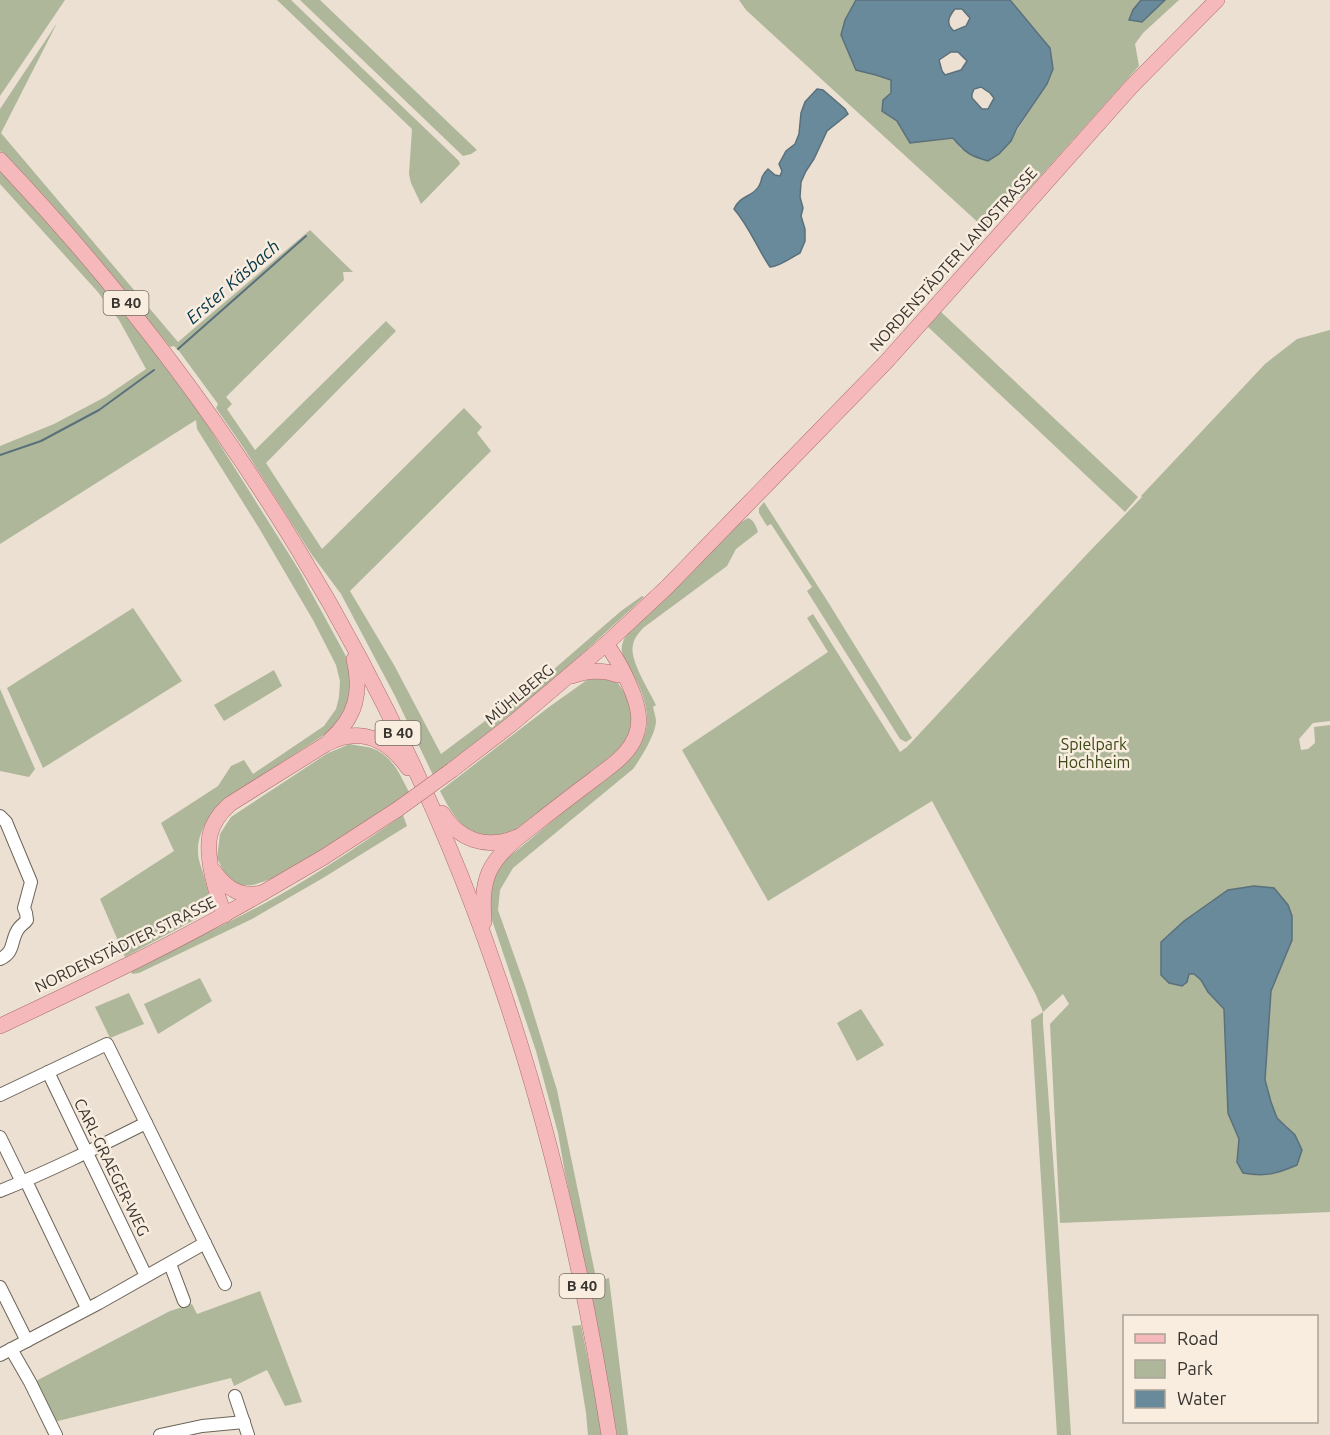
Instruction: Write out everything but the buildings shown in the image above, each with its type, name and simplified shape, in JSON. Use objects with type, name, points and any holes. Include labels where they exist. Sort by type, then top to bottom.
[{"type":"main road","name":"NORDENSTÄDTER LANDSTRASSE","points":[[606,644],[713,541],[886,362],[1131,87],[1217,0]]},
{"type":"main road","name":"B 40","points":[[0,160],[89,258],[126,303],[181,374],[239,456],[312,572],[348,636],[420,779],[485,937],[548,1138],[582,1285],[609,1435]]},
{"type":"main road","points":[[326,744],[347,722],[355,705],[358,675],[348,636]]},
{"type":"main road","points":[[606,644],[608,665],[631,687]]},
{"type":"main road","points":[[485,937],[484,886],[494,863],[524,833],[621,758],[630,747],[636,734],[639,719],[637,702],[616,658],[606,644]]},
{"type":"main road","name":"MÜHLBERG","points":[[398,809],[513,723],[606,644]]},
{"type":"main road","points":[[562,682],[584,672],[596,670],[618,675]]},
{"type":"main road","points":[[227,914],[219,899],[208,849],[210,834],[216,820],[236,800],[326,744],[339,738],[353,736],[381,741],[396,752],[428,797]]},
{"type":"main road","points":[[420,779],[447,822],[466,837],[480,842],[496,843],[511,840],[524,833]]},
{"type":"main road","name":"NORDENSTÄDTER STRASSE","points":[[0,1026],[227,914],[324,857],[398,809]]},
{"type":"main road","points":[[211,866],[231,898],[227,914]]},
{"type":"main road","points":[[221,881],[242,894],[253,895],[264,892]]},
{"type":"street","points":[[0,816],[6,822],[30,877],[30,887],[24,908],[27,920],[19,928],[10,952],[0,959]]},
{"type":"street","points":[[0,1095],[107,1044],[225,1284]]},
{"type":"street","name":"CARL-GRAEGER-WEG","points":[[48,1072],[146,1276]]},
{"type":"street","points":[[0,1191],[87,1153],[146,1123]]},
{"type":"street","points":[[0,1137],[87,1308]]},
{"type":"street","points":[[56,1435],[30,1382],[5,1352],[205,1243]]},
{"type":"street","points":[[170,1264],[184,1301]]},
{"type":"street","points":[[0,1287],[27,1341]]},
{"type":"street","points":[[235,1396],[248,1435]]},
{"type":"street","points":[[160,1435],[202,1426],[244,1422]]},
{"type":"green space","points":[[0,0],[65,0],[0,96]]},
{"type":"green space","points":[[277,0],[291,0],[459,161],[460,164],[421,204],[409,174],[412,129]]},
{"type":"green space","points":[[300,0],[320,0],[477,150],[463,156]]},
{"type":"green space","points":[[739,0],[856,0],[845,20],[841,35],[856,70],[891,80],[891,93],[882,111],[897,121],[911,143],[953,138],[961,149],[1011,141],[1053,69],[1034,29],[1010,0],[1141,0],[1129,19],[1142,22],[1165,0],[1179,0],[1143,33],[1135,44],[1139,66],[1021,198],[1018,195],[988,226],[983,227],[746,10]]},
{"type":"green space","points":[[57,23],[1,133],[178,342],[310,230],[353,272],[343,272],[344,280],[226,397],[232,404],[227,409],[255,450],[386,321],[396,331],[266,463],[322,549],[464,408],[482,427],[477,433],[491,451],[350,591],[394,665],[441,754],[553,670],[621,611],[642,596],[644,597],[566,669],[433,775],[395,696],[341,594],[312,555],[216,408],[218,404],[179,351],[174,346],[170,347],[91,250],[0,151],[0,109]]},
{"type":"green space","points":[[0,169],[40,212],[137,327],[205,421],[299,570],[351,669],[352,698],[346,712],[327,733],[226,799],[206,823],[198,844],[198,852],[209,896],[208,912],[125,957],[100,899],[174,851],[161,823],[218,786],[231,766],[244,760],[253,774],[324,726],[336,709],[340,681],[336,665],[313,620],[197,429],[196,420],[0,544],[0,446],[54,424],[105,397],[146,369],[119,320],[97,291],[0,184]]},
{"type":"green space","points":[[940,311],[1138,497],[1125,512],[926,325]]},
{"type":"green space","name":"Spielpark Hochheim","points":[[1330,330],[1330,721],[1313,723],[1299,739],[1301,750],[1308,749],[1315,743],[1314,727],[1330,725],[1330,1212],[1060,1223],[1050,1024],[1069,1004],[1063,994],[1043,1012],[932,801],[768,901],[682,750],[828,652],[807,618],[813,614],[900,752],[1265,364],[1297,339]],"holes":[[[1254,886],[1292,940],[1271,991],[1265,1080],[1277,1118],[1287,1126],[1297,1165],[1275,1174],[1237,1162],[1239,1139],[1228,1113],[1224,1009],[1194,974],[1161,975],[1161,942],[1184,921],[1228,890]]]},
{"type":"green space","points":[[764,502],[912,738],[906,742],[900,739],[807,591],[812,587],[771,524],[767,526],[759,513],[759,508]]},
{"type":"green space","points":[[748,518],[756,525],[758,532],[736,549],[727,566],[643,628],[634,640],[634,659],[656,705],[653,707],[656,722],[647,746],[633,769],[513,868],[500,890],[498,910],[526,989],[557,1090],[596,1278],[597,1281],[609,1278],[628,1435],[617,1435],[558,1133],[536,1051],[492,920],[489,900],[495,875],[505,860],[622,765],[640,744],[646,728],[646,708],[638,684],[622,653],[626,636],[738,524]]},
{"type":"green space","points":[[133,608],[182,681],[43,768],[7,688]]},
{"type":"green space","points":[[274,670],[282,686],[224,721],[214,705]]},
{"type":"green space","points":[[600,675],[616,680],[630,701],[631,728],[626,740],[617,751],[514,831],[500,835],[488,835],[468,829],[460,822],[440,791],[549,707],[587,680]]},
{"type":"green space","points":[[0,689],[35,769],[29,777],[0,771]]},
{"type":"green space","points":[[350,744],[381,752],[395,767],[409,792],[351,834],[286,874],[253,885],[242,886],[233,883],[226,876],[217,858],[220,834],[231,817],[328,753]]},
{"type":"green space","points":[[403,815],[407,826],[323,878],[252,919],[139,973],[132,974],[133,969],[288,890]]},
{"type":"green space","points":[[200,978],[212,1001],[158,1034],[144,1004]]},
{"type":"green space","points":[[129,993],[144,1024],[110,1038],[95,1007]]},
{"type":"green space","points":[[861,1009],[884,1045],[857,1061],[837,1023]]},
{"type":"green space","points":[[1043,1012],[1071,1435],[1057,1435],[1031,1020]]},
{"type":"green space","points":[[260,1291],[302,1402],[285,1406],[267,1370],[234,1386],[231,1378],[54,1422],[36,1381],[170,1311],[192,1304],[197,1314]]},
{"type":"green space","points":[[581,1325],[602,1435],[588,1435],[572,1326]]},
{"type":"water","points":[[856,0],[1010,0],[1050,48],[1053,69],[1047,84],[1017,128],[1011,141],[999,154],[988,161],[969,153],[953,138],[910,143],[897,121],[882,111],[883,100],[891,93],[891,80],[856,70],[841,35],[845,20]],"holes":[[[955,9],[962,9],[970,18],[966,26],[954,31],[949,20]],[[951,52],[958,52],[967,61],[961,70],[945,75],[939,60]],[[981,87],[994,98],[988,109],[982,109],[972,98],[974,89]]]},
{"type":"water","points":[[1141,0],[1165,0],[1142,22],[1129,20]]},
{"type":"water","points":[[817,89],[823,90],[848,114],[827,131],[801,182],[800,197],[803,208],[801,216],[805,229],[805,241],[800,253],[770,267],[734,209],[740,201],[756,190],[768,169],[780,176],[782,171],[779,164],[786,151],[795,144],[805,102]]},
{"type":"water","points":[[1254,886],[1274,888],[1288,905],[1292,916],[1292,940],[1271,991],[1265,1080],[1277,1118],[1295,1135],[1302,1150],[1297,1165],[1265,1175],[1243,1173],[1237,1162],[1239,1139],[1228,1113],[1224,1009],[1194,974],[1189,974],[1187,982],[1182,986],[1169,983],[1161,975],[1161,942],[1184,921],[1228,890]]},
{"type":"waterway","name":"Erster Käsbach","points":[[178,349],[306,236]]},
{"type":"waterway","name":"Erster Käsbach","points":[[0,455],[41,441],[99,410],[154,370]]}]
